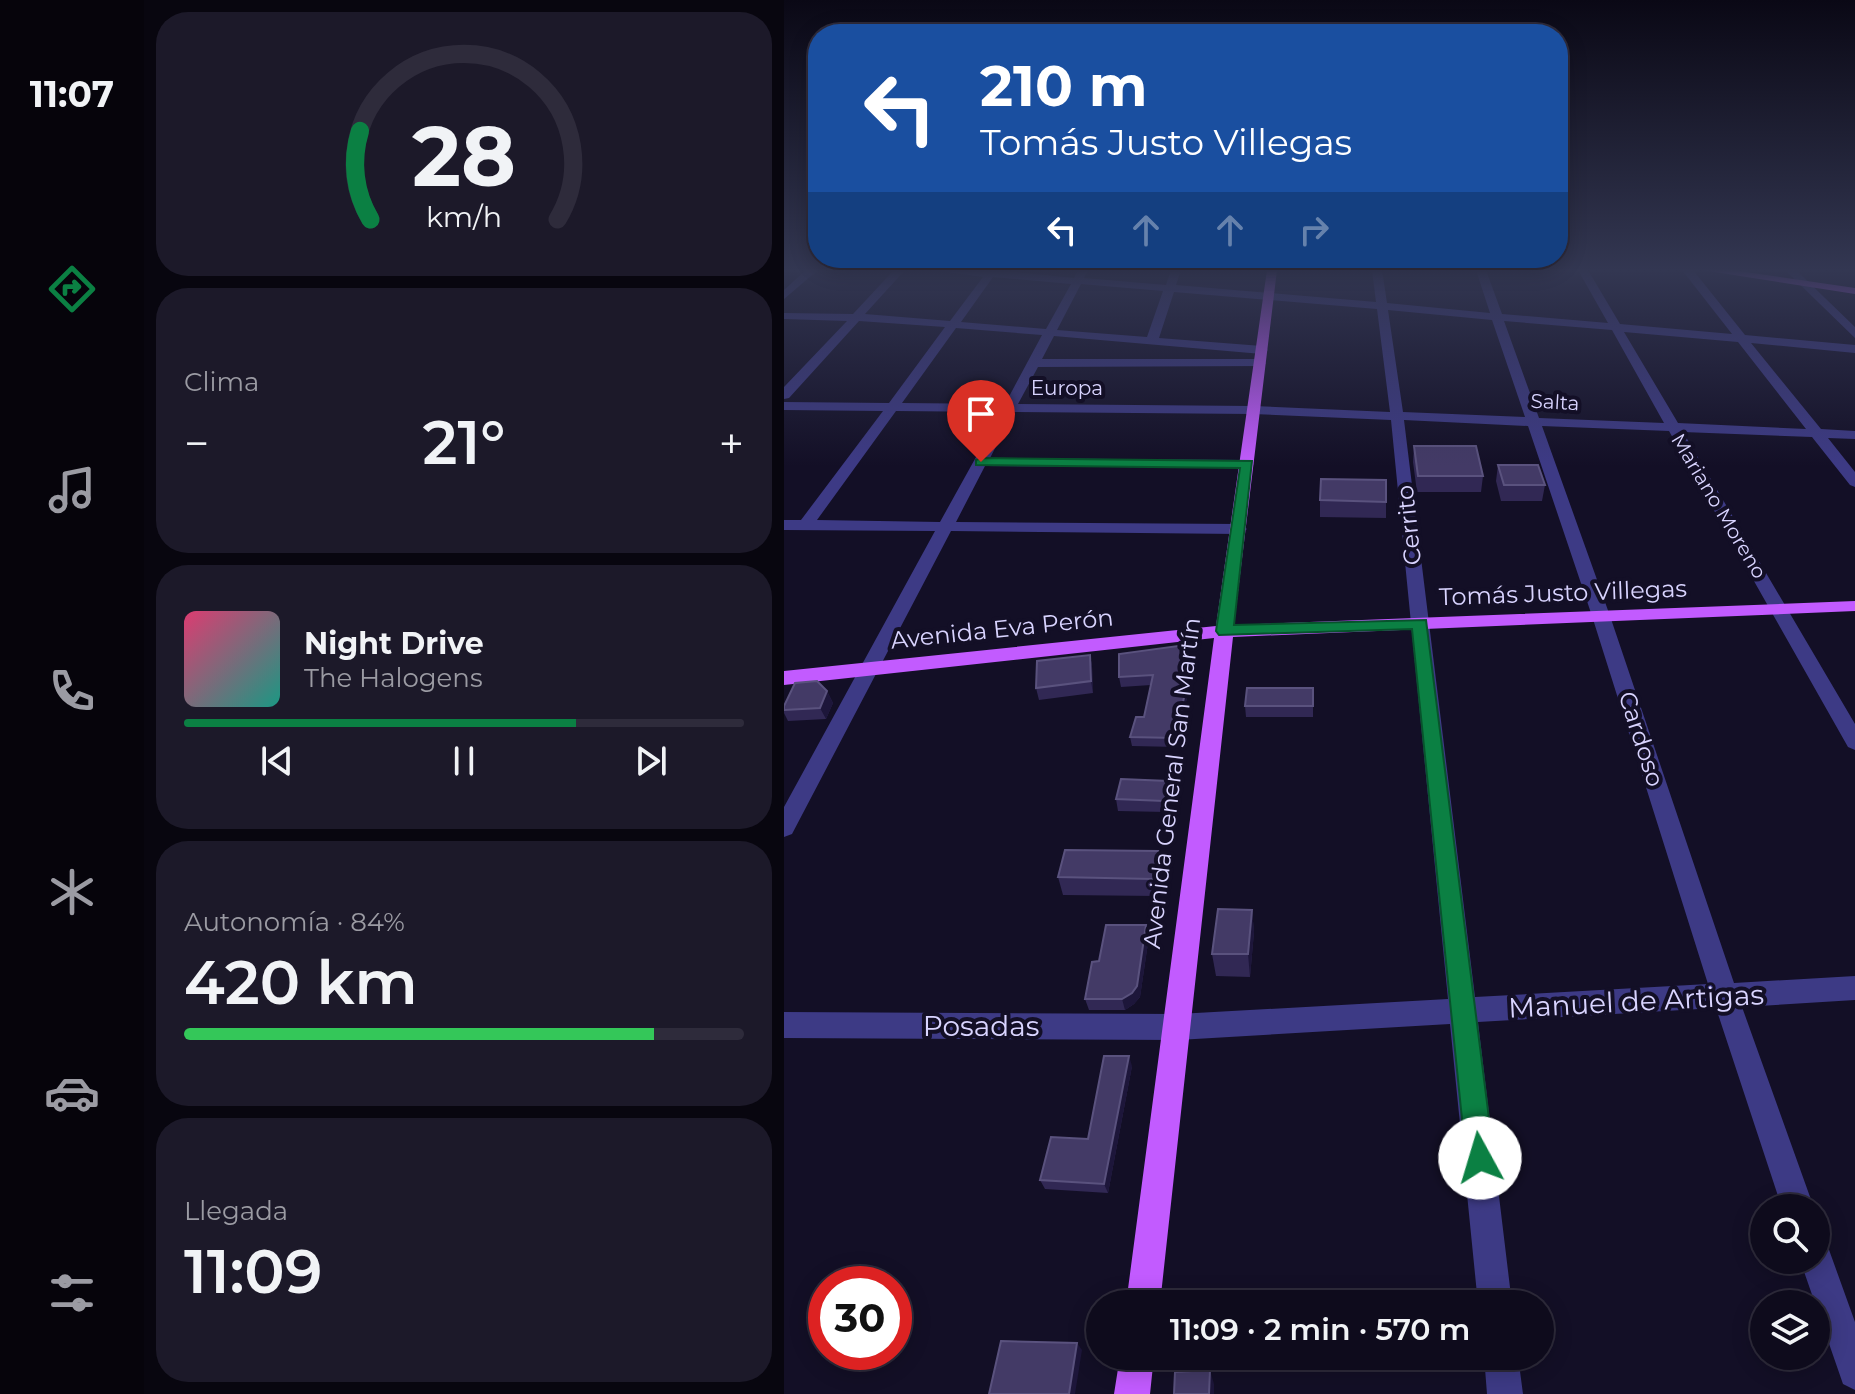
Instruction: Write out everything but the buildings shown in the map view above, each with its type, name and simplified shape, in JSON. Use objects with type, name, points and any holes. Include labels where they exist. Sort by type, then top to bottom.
[{"type":"main road","name":"Avenida General San Martín","points":[[1145,1290],[1264,335]]},
{"type":"main road","name":"Tomás Justo Villegas","points":[[1225,631],[1855,606]]},
{"type":"main road","name":"Avenida Eva Perón","points":[[784,678],[1225,631]]},
{"type":"main road","points":[[1132,1394],[1135,1370]]},
{"type":"street","points":[[784,395],[840,335]]},
{"type":"street","points":[[806,525],[946,335]]},
{"type":"street","points":[[784,828],[949,526],[1048,335]]},
{"type":"street","points":[[1089,335],[1152,340],[1261,356]]},
{"type":"street","points":[[1152,340],[1154,335]]},
{"type":"street","name":"Cerrito","points":[[1386,335],[1465,1011],[1494,1290]]},
{"type":"street","name":"Cardoso","points":[[1503,335],[1601,616],[1793,1194]]},
{"type":"street","name":"Mariano Moreno","points":[[1620,335],[1855,742]]},
{"type":"street","points":[[1695,335],[1855,349]]},
{"type":"street","points":[[1736,335],[1855,482]]},
{"type":"street","points":[[1034,363],[1261,356]]},
{"type":"street","name":"Europa","points":[[784,406],[1253,410]]},
{"type":"street","name":"Salta","points":[[1253,410],[1855,435]]},
{"type":"street","points":[[981,462],[1247,464]]},
{"type":"street","points":[[784,525],[1239,529]]},
{"type":"street","name":"Manuel de Artigas","points":[[1178,1027],[1855,988]]},
{"type":"street","name":"Posadas","points":[[784,1025],[1178,1027]]},
{"type":"street","points":[[1821,1274],[1855,1372]]},
{"type":"street","points":[[1502,1370],[1505,1394]]},
{"type":"route","points":[[981,462],[1247,464],[1225,631],[1420,623],[1480,1158]]}]
